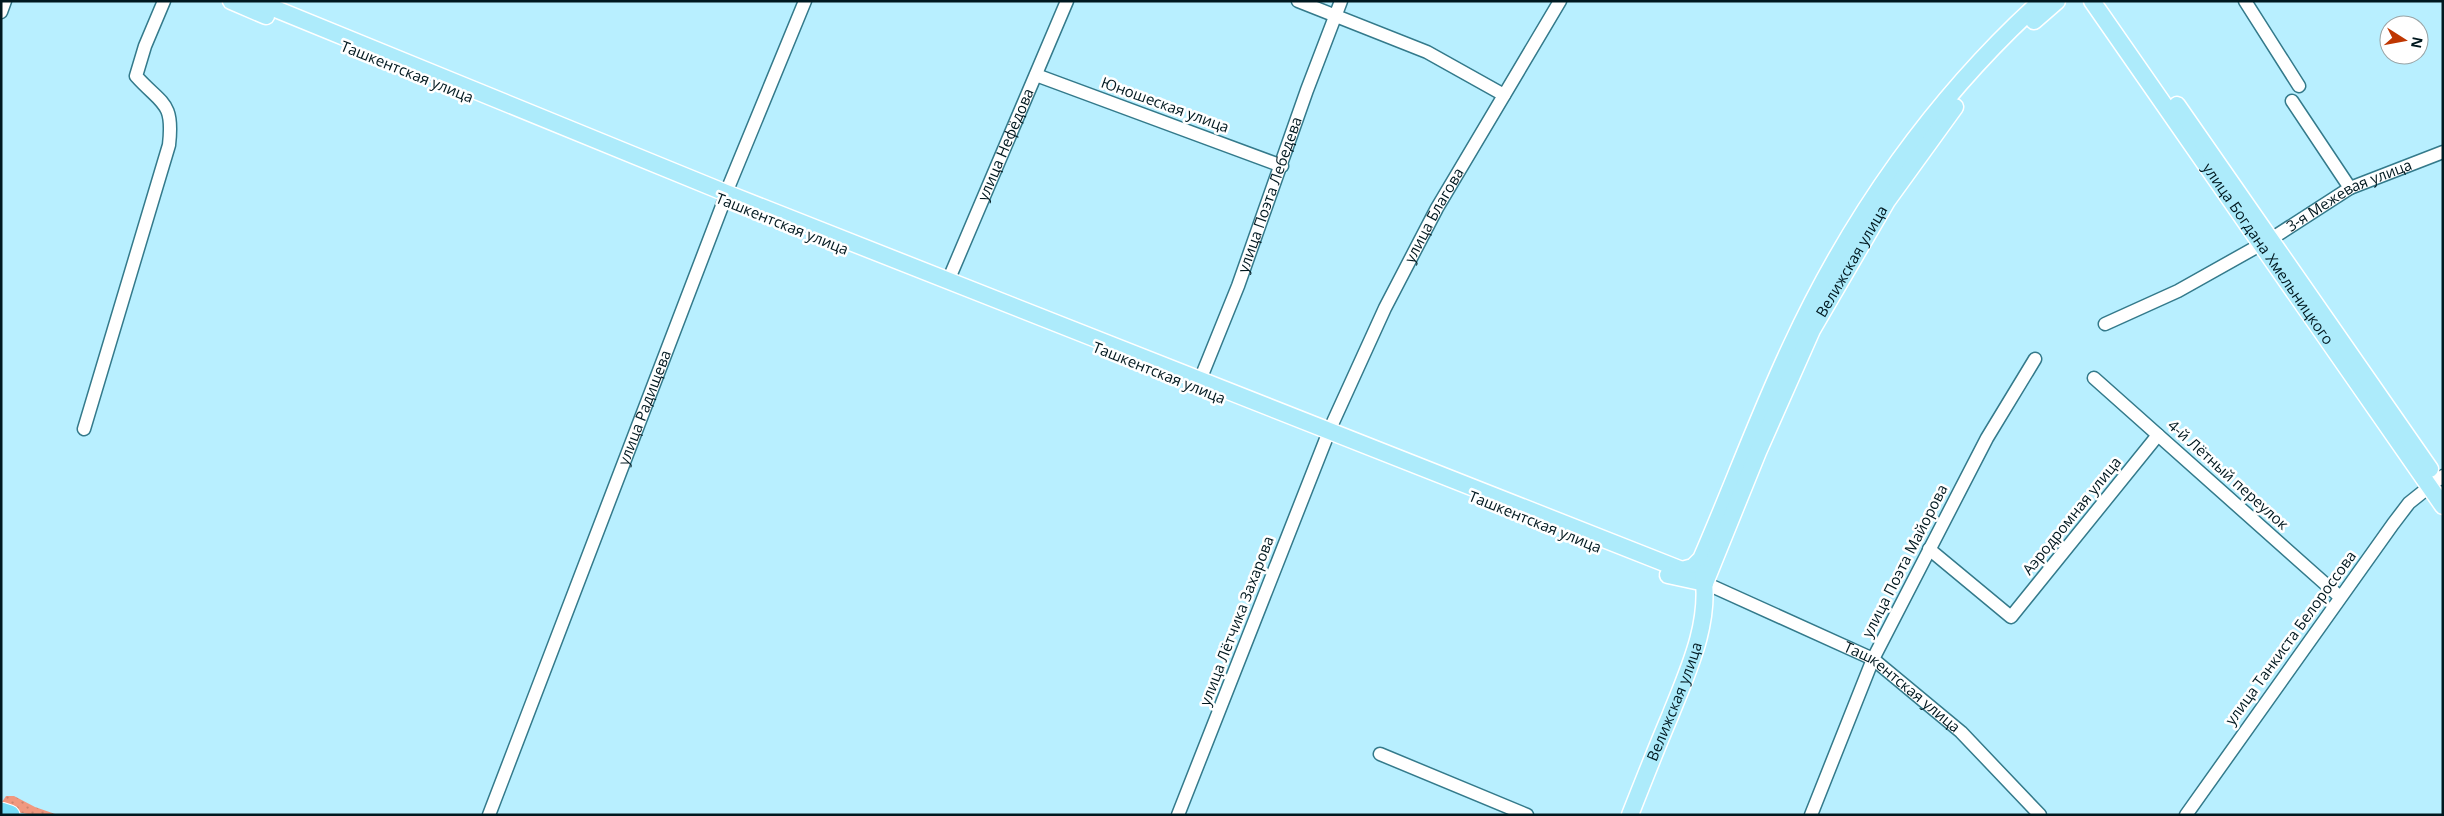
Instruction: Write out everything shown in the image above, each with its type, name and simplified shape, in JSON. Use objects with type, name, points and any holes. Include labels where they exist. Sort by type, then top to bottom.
[{"type":"highway","points":[[1,812],[10,815]]},
{"type":"main road","name":"Ташкентская улица","points":[[231,1],[1679,574],[1705,569]]},
{"type":"main road","name":"Ташкентская улица","points":[[256,1],[725,197]]},
{"type":"main road","name":"Велижская улица","points":[[1630,815],[1693,658],[1701,626],[1705,569],[1790,346],[1841,249],[1877,193],[1962,79],[2041,1]]},
{"type":"main road","name":"Велижская улица","points":[[1705,569],[1801,353],[1853,256],[1887,200],[1971,85],[2033,22],[2057,1]]},
{"type":"main road","name":"улица Богдана Хмельницкого","points":[[2092,1],[2438,482],[2443,506]]},
{"type":"main road","name":"улица Богдана Хмельницкого","points":[[2104,1],[2265,242]]},
{"type":"main road","points":[[1679,574],[1687,570],[1705,569]]},
{"type":"street","points":[[1,12],[5,1]]},
{"type":"street","points":[[84,429],[169,144],[170,112],[164,102],[136,76],[164,1]]},
{"type":"street","name":"улица Радищева","points":[[489,815],[725,197],[805,1]]},
{"type":"street","name":"улица Нефёдова","points":[[947,285],[1067,1]]},
{"type":"street","points":[[1298,1],[1428,52],[1504,95]]},
{"type":"street","name":"улица Поэта Лебедева","points":[[1199,384],[1282,166],[1342,1]]},
{"type":"street","name":"улица Благова","points":[[1328,435],[1399,279],[1446,192],[1560,1]]},
{"type":"street","points":[[2245,1],[2298,86]]},
{"type":"street","name":"Юношеская улица","points":[[1036,75],[1282,166]]},
{"type":"street","points":[[2292,101],[2350,188]]},
{"type":"street","name":"3-я Межевая улица","points":[[2265,242],[2350,188],[2443,152]]},
{"type":"street","points":[[2105,324],[2178,291],[2265,242]]},
{"type":"street","name":"улица Поэта Майорова","points":[[1810,815],[1835,749],[1873,659],[1987,438],[2035,359]]},
{"type":"street","name":"4-й Лётный переулок","points":[[2094,378],[2340,597]]},
{"type":"street","name":"улица Лётчика Захарова","points":[[1178,815],[1328,435]]},
{"type":"street","name":"Аэродромная улица","points":[[1929,549],[2011,617],[2158,435]]},
{"type":"street","name":"улица Танкиста Белороссова","points":[[2186,815],[2409,503],[2438,482]]},
{"type":"street","name":"Ташкентская улица","points":[[1705,569],[1873,659],[1961,732],[2040,815]]},
{"type":"street","points":[[1380,754],[1527,815]]},
{"type":"shaded area","points":[[6,796],[14,796],[35,807],[58,815],[27,814],[10,810],[2,802]]}]
